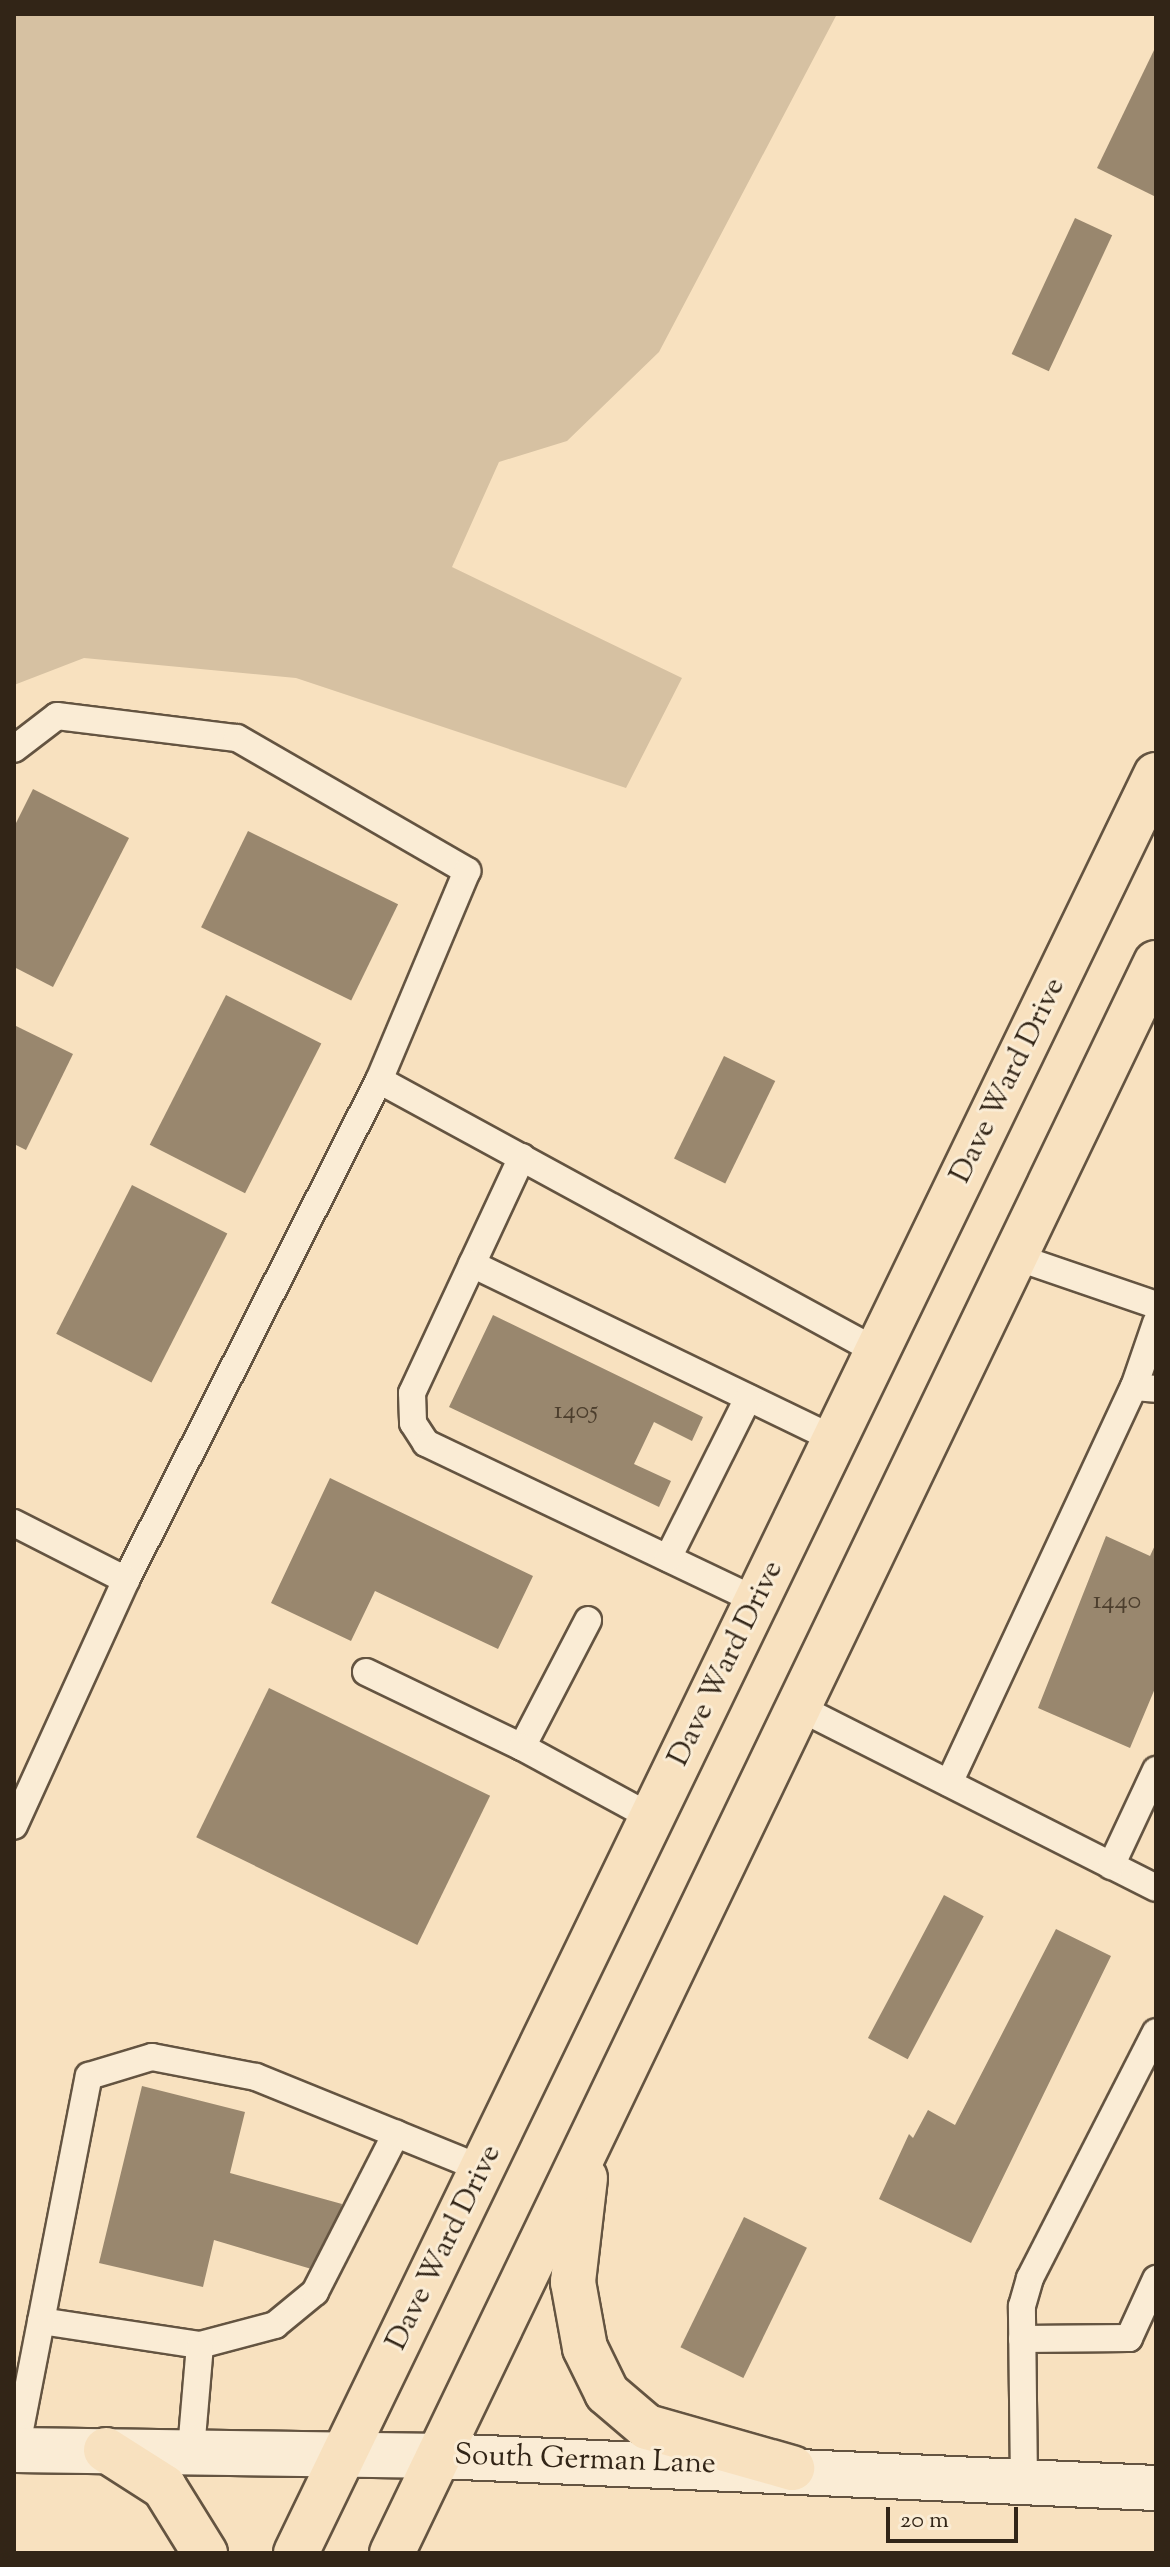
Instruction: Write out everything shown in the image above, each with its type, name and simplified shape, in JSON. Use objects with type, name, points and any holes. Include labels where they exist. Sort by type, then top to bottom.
[{"type":"main road","name":"Dave Ward Drive","points":[[296,2553],[1156,775]]},
{"type":"main road","points":[[392,2553],[796,1706],[1156,963]]},
{"type":"main road","points":[[596,2124],[573,2282],[585,2348],[607,2393],[647,2427],[792,2468]]},
{"type":"main road","points":[[106,2450],[164,2487],[205,2553]]},
{"type":"street","name":"South German Lane","points":[[15,2450],[191,2450],[440,2456],[792,2468],[1156,2488]]},
{"type":"lane","points":[[14,749],[57,716],[237,738],[467,871],[379,1080],[126,1580],[14,1826]]},
{"type":"lane","points":[[379,1080],[878,1352]]},
{"type":"lane","points":[[522,1157],[412,1393],[413,1423],[426,1443],[757,1601]]},
{"type":"lane","points":[[1013,1256],[1156,1305]]},
{"type":"lane","points":[[472,1264],[836,1440]]},
{"type":"lane","points":[[949,1783],[1145,1388],[1156,1323]]},
{"type":"lane","points":[[668,1558],[748,1398]]},
{"type":"lane","points":[[14,1523],[126,1580]]},
{"type":"lane","points":[[522,1747],[588,1620]]},
{"type":"lane","points":[[366,1672],[522,1747],[653,1818]]},
{"type":"lane","points":[[796,1706],[1156,1888]]},
{"type":"lane","points":[[1111,1866],[1156,1770]]},
{"type":"lane","points":[[1024,2481],[1022,2339],[1030,2278],[1156,2032]]},
{"type":"lane","points":[[15,2450],[89,2076],[152,2057],[256,2077],[483,2169]]},
{"type":"lane","points":[[41,2321],[200,2345],[275,2325],[315,2292],[396,2134]]},
{"type":"lane","points":[[1129,2338],[1156,2279]]},
{"type":"lane","points":[[1022,2339],[1156,2338]]},
{"type":"lane","points":[[191,2450],[200,2345]]},
{"type":"shaded area","points":[[14,14],[837,14],[659,352],[567,441],[499,462],[452,567],[682,678],[626,788],[296,678],[84,658],[14,685]]},
{"type":"building","points":[[1156,46],[1156,197],[1097,168]]},
{"type":"building","points":[[1075,218],[1112,235],[1049,371],[1012,354]]},
{"type":"building","points":[[33,789],[129,838],[53,987],[14,967],[14,827]]},
{"type":"building","points":[[248,831],[398,904],[351,1000],[201,927]]},
{"type":"building","points":[[226,995],[321,1044],[245,1193],[150,1145]]},
{"type":"building","points":[[14,1025],[73,1054],[26,1150],[14,1144]]},
{"type":"building","points":[[724,1056],[775,1081],[725,1183],[674,1158]]},
{"type":"building","points":[[132,1185],[227,1234],[152,1382],[56,1334]]},
{"type":"building","points":[[493,1315],[703,1417],[692,1441],[654,1422],[634,1464],[671,1481],[659,1507],[449,1407]]},
{"type":"building","points":[[330,1478],[533,1576],[498,1649],[375,1591],[351,1641],[271,1603]]},
{"type":"building","points":[[1106,1536],[1150,1556],[1156,1543],[1156,1686],[1130,1748],[1038,1708]]},
{"type":"building","points":[[269,1688],[490,1796],[417,1945],[196,1837]]},
{"type":"building","points":[[944,1895],[984,1916],[908,2059],[868,2038]]},
{"type":"building","points":[[1056,1929],[1111,1956],[971,2243],[879,2199],[909,2134],[913,2138],[928,2110],[955,2125]]},
{"type":"building","points":[[142,2086],[245,2112],[230,2173],[342,2204],[325,2273],[214,2240],[203,2287],[99,2263]]},
{"type":"building","points":[[744,2217],[807,2248],[743,2378],[680,2347]]}]
